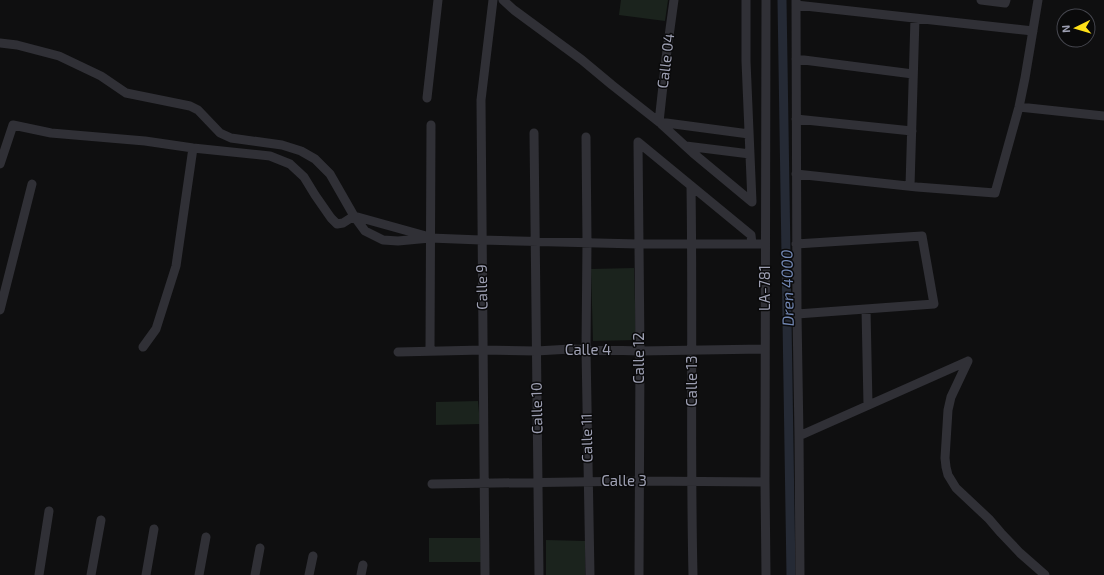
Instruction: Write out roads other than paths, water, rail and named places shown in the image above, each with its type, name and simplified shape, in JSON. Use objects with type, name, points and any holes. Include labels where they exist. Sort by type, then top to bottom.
[{"type":"street","points":[[427,98],[438,0]]},
{"type":"street","name":"Calle 9","points":[[485,575],[481,100],[493,0]]},
{"type":"street","points":[[503,0],[514,10],[582,60],[659,122],[752,202],[746,61],[746,0]]},
{"type":"street","name":"Calle 04","points":[[659,122],[674,0]]},
{"type":"street","name":"LA-781","points":[[766,0],[766,575]]},
{"type":"street","points":[[981,0],[1005,3],[1006,0]]},
{"type":"street","points":[[796,174],[995,193],[1025,78],[1038,0]]},
{"type":"street","points":[[800,575],[796,244],[796,3],[1033,31]]},
{"type":"street","points":[[910,186],[916,18]]},
{"type":"street","points":[[0,43],[17,45],[59,56],[100,76],[126,93],[190,106],[198,110],[220,133],[231,138],[282,145],[301,151],[315,159],[330,174],[354,216],[365,231],[383,240],[398,242],[430,238],[638,244],[765,244]]},
{"type":"street","points":[[796,59],[914,74]]},
{"type":"street","points":[[1018,107],[1104,116]]},
{"type":"street","points":[[796,119],[912,131]]},
{"type":"street","points":[[659,122],[749,134]]},
{"type":"street","points":[[0,164],[13,125],[51,133],[145,141],[193,148],[270,156],[290,164],[304,176],[323,207],[337,224],[343,223],[354,216],[430,238]]},
{"type":"street","points":[[430,351],[431,125]]},
{"type":"street","name":"Calle 10","points":[[534,132],[539,575]]},
{"type":"street","name":"Calle 11","points":[[586,137],[586,350],[590,575]]},
{"type":"street","name":"Calle 12","points":[[639,575],[640,351],[638,142],[691,186]]},
{"type":"street","points":[[686,146],[750,154]]},
{"type":"street","points":[[143,347],[156,329],[176,266],[193,148]]},
{"type":"street","points":[[0,310],[32,184]]},
{"type":"street","points":[[691,186],[751,235],[752,244]]},
{"type":"street","name":"Calle 13","points":[[691,186],[691,481],[693,575]]},
{"type":"street","points":[[796,244],[922,236],[934,304],[797,314]]},
{"type":"street","points":[[866,309],[868,405]]},
{"type":"street","name":"Calle 4","points":[[398,352],[483,350],[640,351],[765,349]]},
{"type":"street","points":[[799,436],[968,361],[951,396],[948,410],[945,452],[948,475],[956,488],[1020,553],[1044,575]]},
{"type":"street","name":"Calle 3","points":[[432,484],[588,481],[765,482]]},
{"type":"street","points":[[39,575],[49,511]]},
{"type":"street","points":[[91,575],[100,520]]},
{"type":"street","points":[[146,575],[154,529]]},
{"type":"street","points":[[199,575],[206,538]]},
{"type":"street","points":[[255,575],[260,548]]},
{"type":"street","points":[[309,575],[313,556]]},
{"type":"street","points":[[361,575],[363,565]]},
{"type":"waterway","name":"Dren 4000","points":[[782,0],[791,575]]}]
